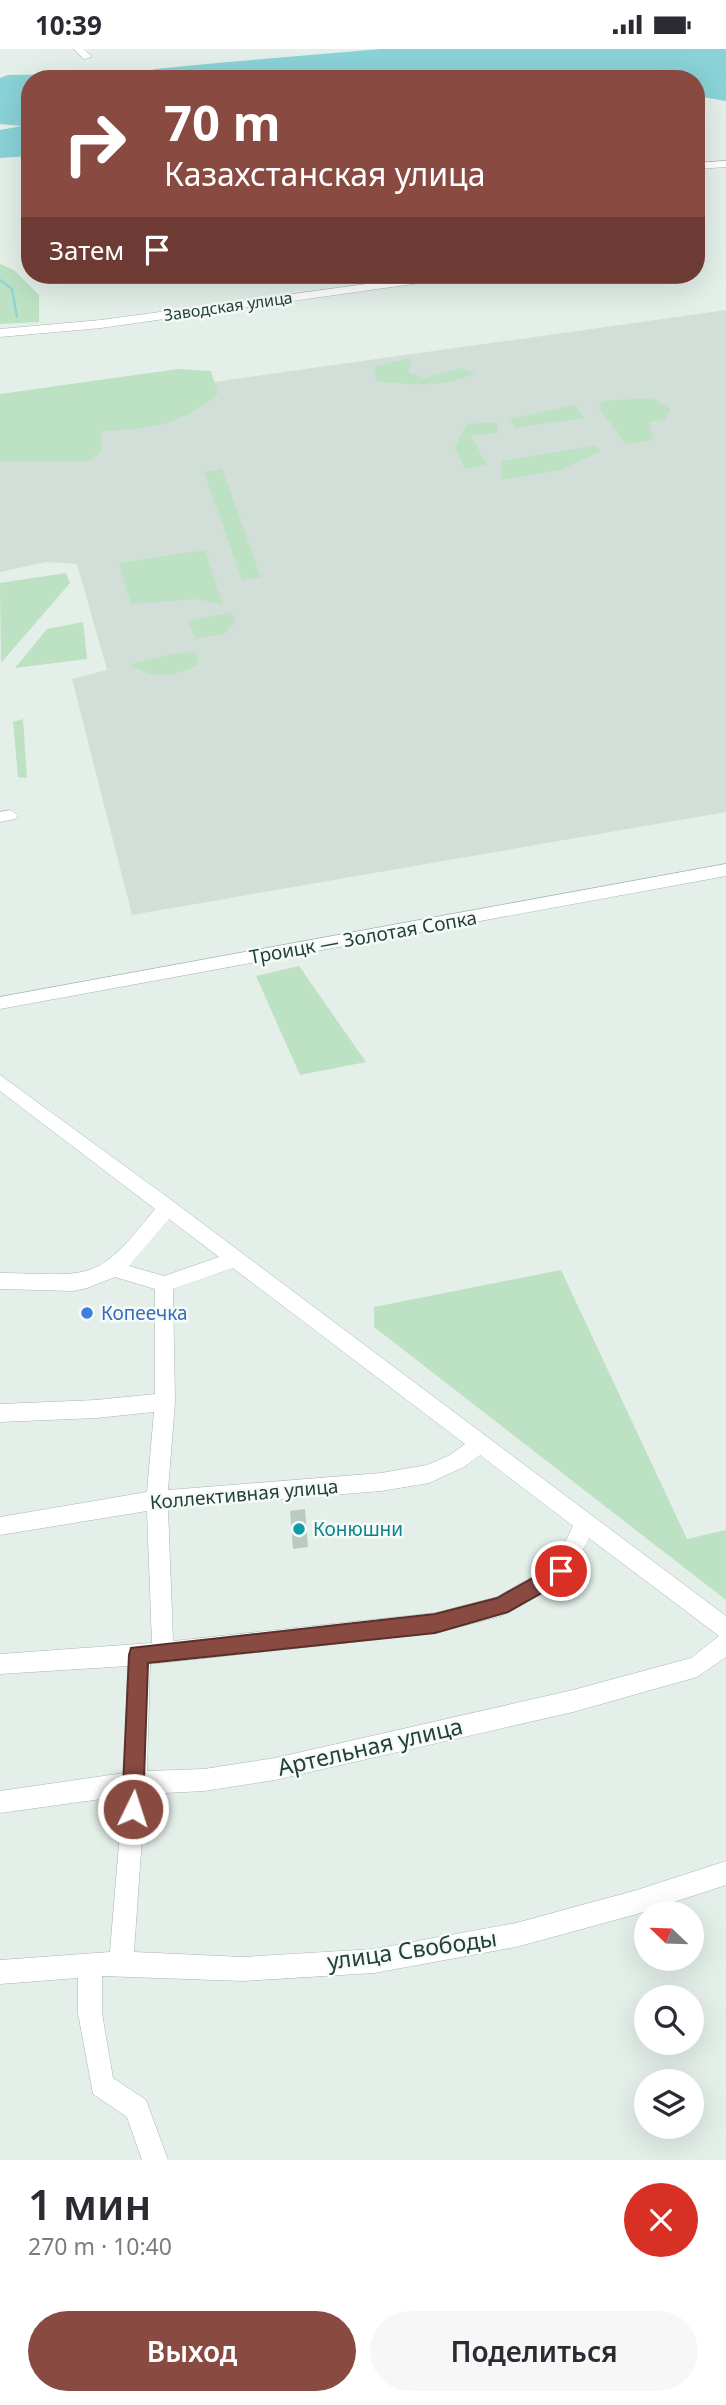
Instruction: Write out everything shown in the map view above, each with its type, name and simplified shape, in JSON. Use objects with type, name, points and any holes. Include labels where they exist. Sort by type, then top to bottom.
[{"type":"street","points":[[705,165],[726,164]]},
{"type":"street","name":"Заводская улица","points":[[0,333],[101,324],[390,284]]},
{"type":"street","name":"Троицк — Золотая Сопка","points":[[0,1003],[726,870]]},
{"type":"street","points":[[0,1082],[726,1629]]},
{"type":"street","points":[[0,1281],[86,1281],[114,1269],[168,1206]]},
{"type":"street","points":[[114,1269],[164,1284],[237,1259]]},
{"type":"street","points":[[163,1653],[157,1500],[165,1402],[164,1284]]},
{"type":"street","points":[[0,1413],[96,1409],[165,1402]]},
{"type":"street","name":"Коллективная улица","points":[[0,1526],[157,1500],[381,1482],[429,1474],[457,1461],[481,1443]]},
{"type":"street","points":[[0,1664],[163,1653],[435,1623],[501,1606],[561,1571],[586,1523]]},
{"type":"street","name":"Артельная улица","points":[[0,1802],[135,1783],[204,1780],[275,1769],[573,1701],[697,1667],[726,1644]]},
{"type":"street","points":[[121,1963],[135,1783],[138,1655]]},
{"type":"street","name":"улица Свободы","points":[[0,1972],[121,1963],[243,1969],[374,1961],[516,1934],[637,1902],[726,1874]]},
{"type":"street","points":[[90,1965],[90,2013],[102,2085],[137,2109],[155,2160]]},
{"type":"shaded area","points":[[726,310],[726,812],[132,915],[72,679],[107,670],[77,564],[46,562],[0,572],[0,412]]},
{"type":"green space","points":[[0,264],[14,270],[21,277],[21,284],[28,284],[39,295],[39,322],[0,324]]},
{"type":"green space","points":[[411,358],[409,372],[424,378],[460,368],[476,373],[440,383],[377,381],[373,367]]},
{"type":"green space","points":[[178,369],[211,371],[218,393],[191,413],[164,424],[101,431],[102,451],[87,462],[0,461],[0,394]]},
{"type":"green space","points":[[653,398],[670,409],[665,420],[649,422],[653,440],[626,444],[599,408],[602,401]]},
{"type":"green space","points":[[574,405],[584,418],[515,428],[510,419]]},
{"type":"green space","points":[[497,422],[498,432],[471,436],[487,465],[465,469],[455,447],[467,424]]},
{"type":"green space","points":[[595,446],[600,451],[561,470],[501,480],[502,461]]},
{"type":"green space","points":[[222,469],[261,577],[242,580],[204,472]]},
{"type":"green space","points":[[205,550],[223,604],[195,599],[131,604],[119,563]]},
{"type":"green space","points":[[66,573],[70,583],[1,663],[0,583]]},
{"type":"green space","points":[[232,612],[235,622],[223,634],[196,638],[188,621]]},
{"type":"green space","points":[[83,622],[87,659],[15,668],[47,629]]},
{"type":"green space","points":[[196,652],[198,665],[171,674],[156,675],[129,665],[171,654]]},
{"type":"green space","points":[[23,719],[27,778],[18,777],[13,722]]},
{"type":"green space","points":[[299,966],[366,1062],[300,1075],[256,976]]},
{"type":"green space","points":[[561,1270],[687,1539],[726,1530],[726,1600],[374,1327],[374,1307]]},
{"type":"water","points":[[381,49],[726,49],[726,101],[705,97],[705,70],[152,70]]},
{"type":"water","points":[[21,75],[21,126],[0,124],[0,78]]},
{"type":"water","points":[[21,126],[21,157],[0,158],[0,130]]},
{"type":"building","name":"Конюшни","points":[[305,1509],[308,1547],[293,1549],[290,1511]]},
{"type":"waterway","points":[[0,280],[12,289],[17,317]]},
{"type":"place","name":"Копеечка","points":[[87,1313]]},
{"type":"place","name":"Конюшни","points":[[299,1529]]},
{"type":"route","points":[[133,1809],[138,1655],[435,1623],[501,1606],[561,1571]]}]
